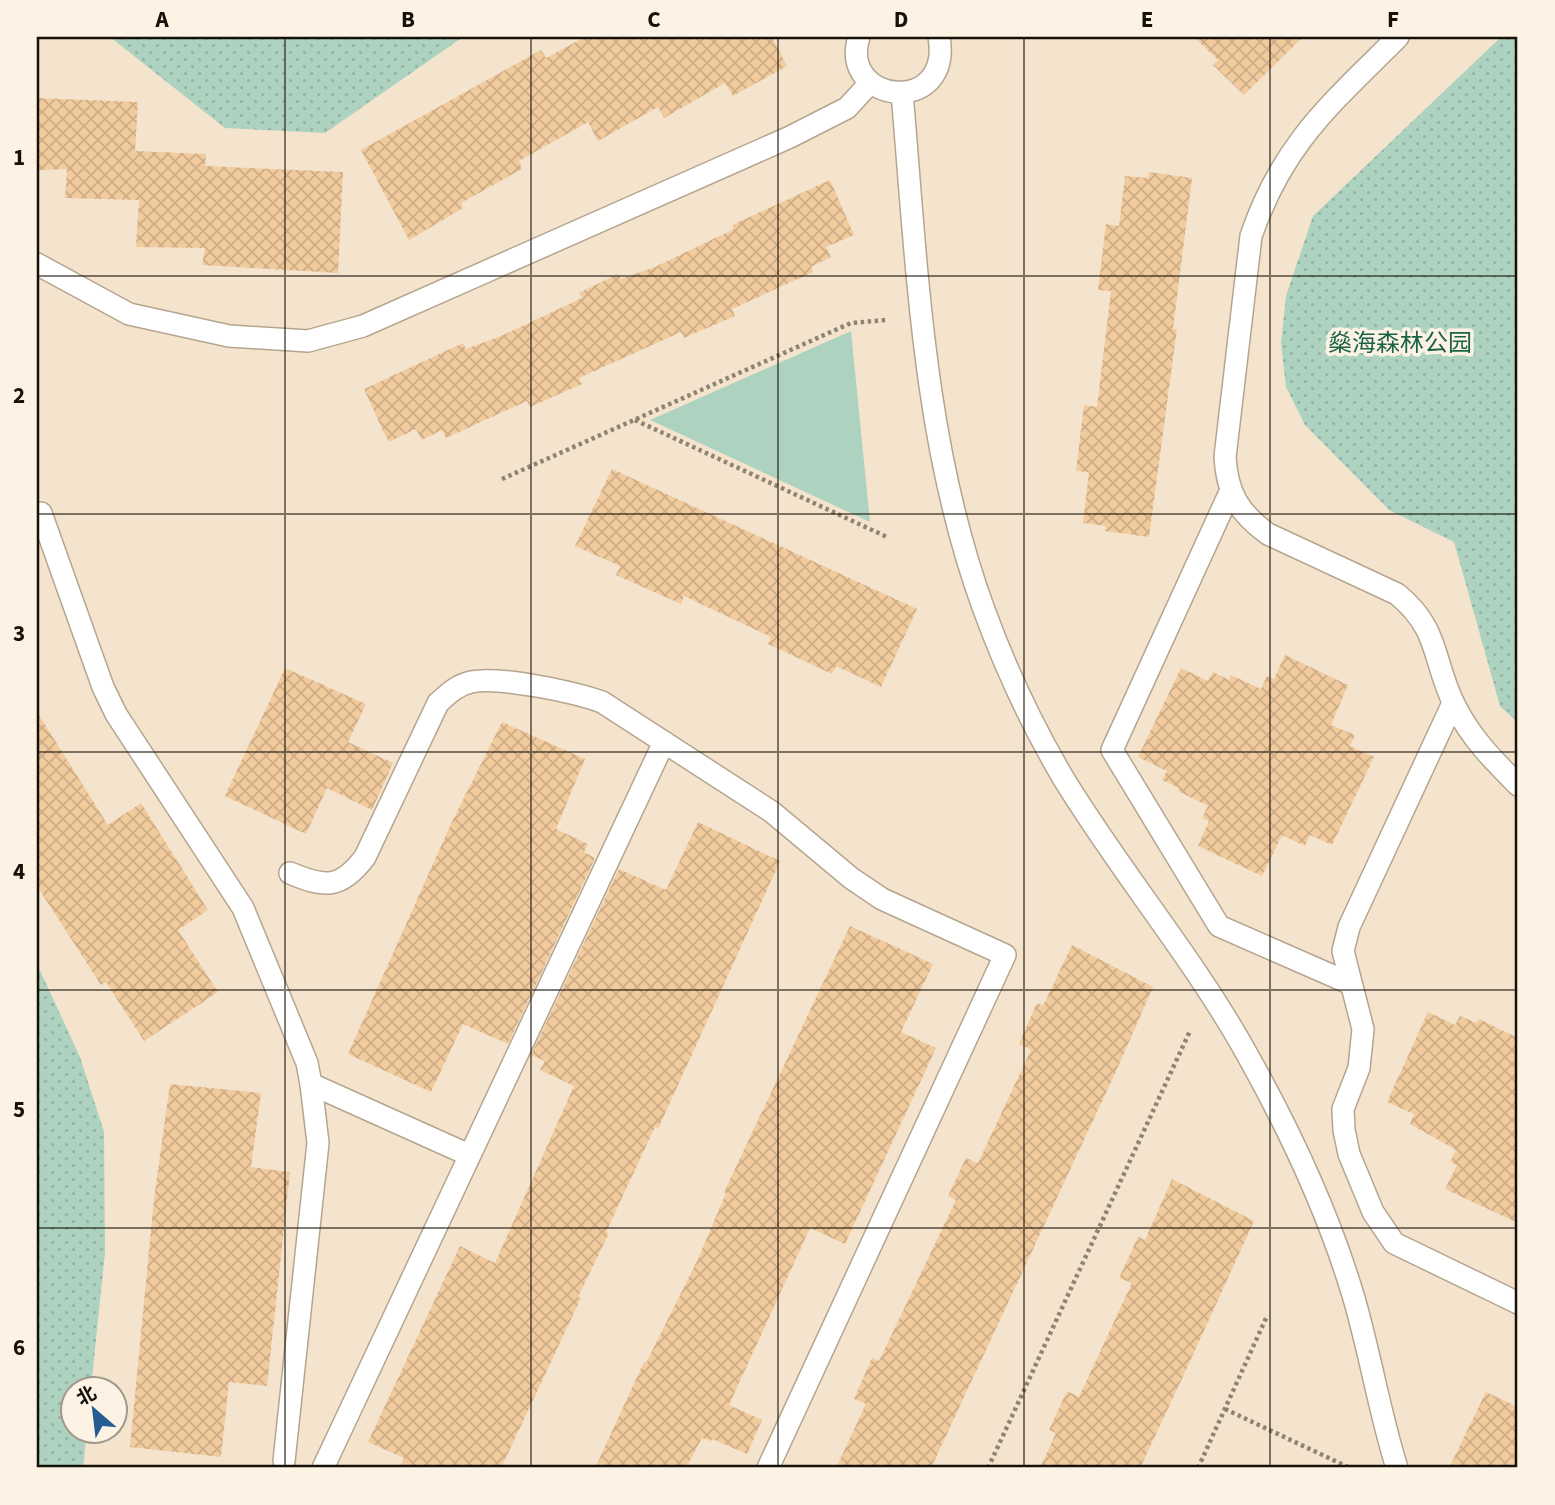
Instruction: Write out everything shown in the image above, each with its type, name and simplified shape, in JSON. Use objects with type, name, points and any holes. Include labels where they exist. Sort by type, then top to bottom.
[{"type":"lane","points":[[859,37],[857,58],[870,83],[882,90],[902,93],[923,86],[933,76],[940,64],[939,37]]},
{"type":"lane","points":[[1398,37],[1306,131],[1280,167],[1259,214],[1251,236],[1225,457],[1230,492],[1240,510],[1268,534],[1397,594],[1413,608],[1429,629],[1453,703],[1473,738],[1518,785]]},
{"type":"lane","points":[[37,264],[130,314],[256,340],[308,341],[327,338],[363,326],[790,137],[847,108],[870,83]]},
{"type":"lane","points":[[902,93],[927,373],[945,475],[966,559],[1000,648],[1038,732],[1063,778],[1247,1052],[1276,1107],[1320,1203],[1353,1294],[1397,1468]]},
{"type":"lane","points":[[1230,492],[1112,750],[1219,926],[1349,983]]},
{"type":"lane","points":[[41,513],[103,687],[116,714],[243,908],[307,1063],[318,1143],[284,1461]]},
{"type":"lane","points":[[290,873],[317,884],[335,883],[353,874],[365,857],[428,719],[452,690],[468,682],[489,680],[585,696],[602,702],[772,812],[851,878],[882,899],[1005,955],[768,1468]]},
{"type":"lane","points":[[1453,703],[1349,927],[1343,951],[1363,1038],[1359,1068],[1343,1109],[1344,1130],[1349,1154],[1373,1212],[1394,1243],[1518,1303]]},
{"type":"lane","points":[[323,1468],[664,742]]},
{"type":"lane","points":[[312,1084],[469,1155]]},
{"type":"path","points":[[502,479],[851,323],[921,317]]},
{"type":"path","points":[[634,420],[887,537]]},
{"type":"path","points":[[988,1468],[1208,992]]},
{"type":"path","points":[[1198,1468],[1268,1316]]},
{"type":"path","points":[[1225,1409],[1350,1468]]},
{"type":"green space","points":[[110,37],[463,37],[325,133],[225,128]]},
{"type":"green space","name":"燊海森林公园","points":[[1501,37],[1518,37],[1518,723],[1500,706],[1454,542],[1389,510],[1305,425],[1286,387],[1281,343],[1286,296],[1313,216]]},
{"type":"green space","points":[[851,331],[870,522],[650,420]]},
{"type":"green space","points":[[37,964],[80,1057],[104,1132],[105,1252],[92,1376],[60,1376],[60,1446],[85,1446],[83,1468],[37,1468]]},
{"type":"building","points":[[585,37],[772,37],[787,66],[733,96],[725,83],[664,118],[658,107],[598,141],[588,122],[519,161],[522,169],[461,203],[463,208],[409,240],[361,150],[541,50],[546,58]]},
{"type":"building","points":[[1194,37],[1303,37],[1244,95],[1213,65],[1218,60]]},
{"type":"building","points":[[37,98],[138,102],[135,151],[206,154],[205,166],[343,172],[338,273],[202,265],[205,248],[136,247],[139,200],[65,198],[67,169],[37,170]]},
{"type":"building","points":[[1149,172],[1192,178],[1173,329],[1177,329],[1149,537],[1105,531],[1106,526],[1083,523],[1089,472],[1076,471],[1084,405],[1097,407],[1111,291],[1098,290],[1106,224],[1119,226],[1125,176],[1148,178]]},
{"type":"building","points":[[830,180],[854,235],[826,247],[831,257],[811,267],[813,272],[732,309],[735,316],[684,338],[681,332],[579,378],[582,384],[530,407],[527,401],[446,438],[442,430],[422,440],[416,429],[389,442],[364,389],[463,343],[466,349],[501,336],[582,298],[579,293],[618,274],[621,279],[655,267],[734,229],[732,225]]},
{"type":"building","points":[[612,469],[917,609],[881,687],[836,666],[832,674],[768,644],[771,637],[684,596],[681,604],[616,575],[620,566],[575,546]]},
{"type":"building","points":[[1285,655],[1348,685],[1331,725],[1355,735],[1350,746],[1374,757],[1332,845],[1310,835],[1305,846],[1282,835],[1262,876],[1198,846],[1209,821],[1202,818],[1208,806],[1162,780],[1167,771],[1138,757],[1181,668],[1208,681],[1213,672],[1229,680],[1231,675],[1261,689],[1267,676],[1274,679]]},
{"type":"building","points":[[285,668],[366,704],[348,742],[393,763],[372,810],[327,788],[306,834],[225,796]]},
{"type":"building","points":[[37,712],[108,825],[141,803],[208,910],[178,930],[218,992],[144,1041],[106,982],[101,985],[37,886]]},
{"type":"building","points":[[502,722],[585,759],[556,829],[588,844],[584,852],[595,858],[508,1044],[463,1024],[431,1092],[348,1054],[450,826]]},
{"type":"building","points":[[698,822],[780,861],[658,1129],[655,1127],[606,1232],[609,1233],[578,1297],[581,1298],[501,1468],[399,1468],[404,1458],[368,1442],[460,1246],[495,1263],[574,1086],[540,1070],[545,1061],[531,1055],[619,869],[666,890]]},
{"type":"building","points":[[850,926],[933,964],[901,1032],[936,1048],[845,1244],[810,1228],[729,1405],[762,1420],[747,1454],[712,1439],[702,1438],[686,1468],[595,1468],[644,1362],[646,1363],[698,1259],[726,1193],[724,1192]]},
{"type":"building","points":[[1072,945],[1153,987],[1117,1069],[931,1468],[836,1468],[866,1404],[854,1399],[872,1358],[879,1361],[956,1200],[948,1196],[966,1158],[978,1163],[1031,1050],[1019,1044],[1037,1003],[1043,1006]]},
{"type":"building","points":[[1428,1012],[1455,1025],[1460,1016],[1477,1023],[1479,1019],[1518,1038],[1518,1223],[1445,1189],[1457,1165],[1450,1162],[1456,1150],[1410,1124],[1414,1114],[1387,1102]]},
{"type":"building","points":[[170,1084],[261,1093],[251,1167],[290,1172],[267,1386],[229,1382],[221,1457],[130,1447],[154,1199]]},
{"type":"building","points":[[1172,1179],[1254,1221],[1181,1381],[1140,1468],[1040,1468],[1056,1433],[1049,1430],[1067,1391],[1079,1397],[1132,1283],[1119,1278],[1138,1237],[1145,1240]]},
{"type":"building","points":[[1486,1392],[1518,1407],[1518,1468],[1449,1468]]}]
